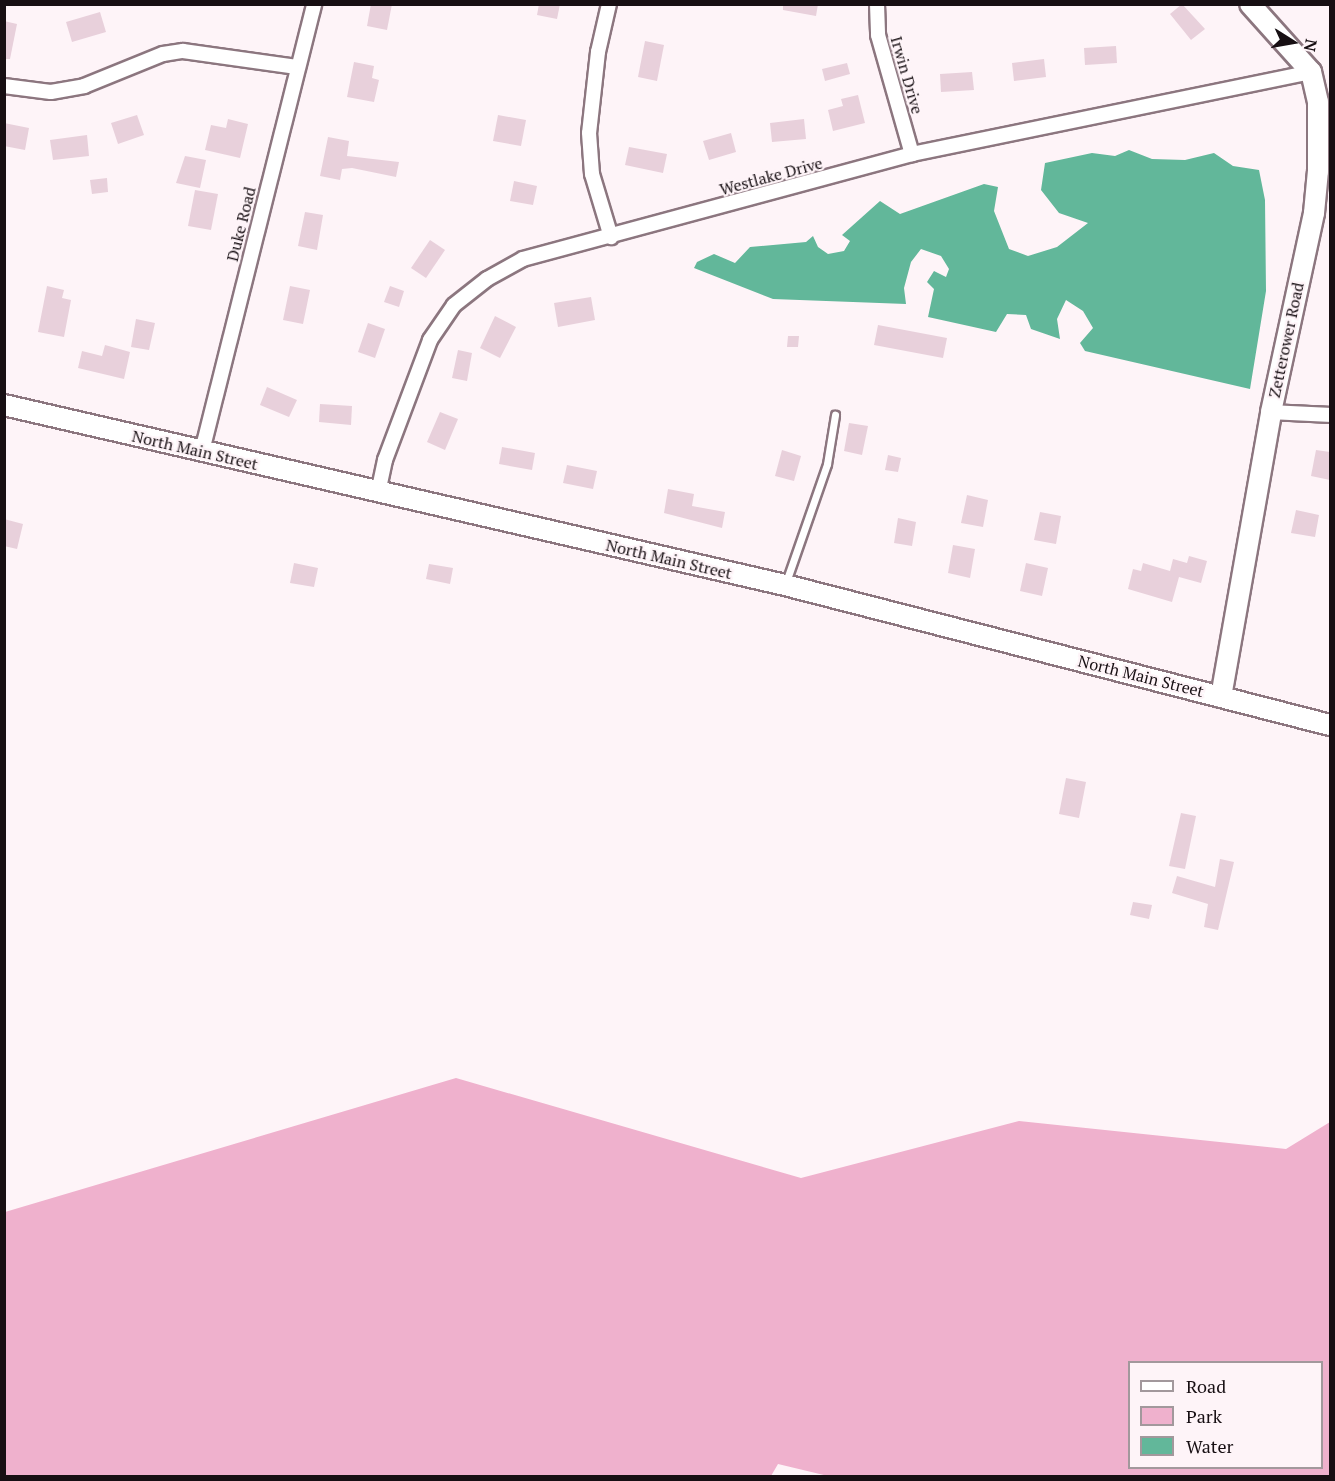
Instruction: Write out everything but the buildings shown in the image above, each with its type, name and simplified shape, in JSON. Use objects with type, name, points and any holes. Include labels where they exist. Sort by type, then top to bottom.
[{"type":"street","name":"Duke Road","points":[[202,452],[314,4]]},
{"type":"street","points":[[609,4],[598,52],[589,133],[592,174],[611,237]]},
{"type":"street","name":"Irwin Drive","points":[[877,4],[878,35],[912,154]]},
{"type":"street","points":[[1250,4],[1311,72]]},
{"type":"street","points":[[4,86],[51,92],[73,88],[163,54],[183,51],[297,67]]},
{"type":"street","name":"Westlake Drive","points":[[378,493],[385,460],[430,340],[454,305],[488,279],[523,260],[912,154],[1311,72]]},
{"type":"street","name":"Zetterower Road","points":[[1221,697],[1271,412],[1314,213],[1319,133],[1311,72]]},
{"type":"street","name":"North Main Street","points":[[4,405],[785,585],[1330,725]]},
{"type":"street","points":[[1271,412],[1330,415]]},
{"type":"lane","points":[[785,585],[827,464],[835,415]]},
{"type":"green space","points":[[456,1078],[801,1178],[1019,1121],[1286,1149],[1330,1122],[1330,1476],[828,1476],[778,1464],[771,1476],[5,1476],[5,1212]]},
{"type":"water","points":[[1129,150],[1152,159],[1185,160],[1214,153],[1233,166],[1259,170],[1265,200],[1266,291],[1250,389],[1085,351],[1080,343],[1093,328],[1083,311],[1066,300],[1057,319],[1060,339],[1031,329],[1026,315],[1007,314],[996,332],[928,317],[934,289],[927,282],[934,271],[946,277],[949,269],[941,256],[921,249],[911,262],[904,288],[906,304],[773,299],[694,268],[697,262],[714,254],[735,263],[750,247],[806,242],[813,236],[818,247],[828,254],[844,251],[850,241],[842,235],[880,201],[900,214],[984,184],[998,187],[994,211],[1009,249],[1028,256],[1057,247],[1088,223],[1059,213],[1041,190],[1045,163],[1092,153],[1115,156]]}]
